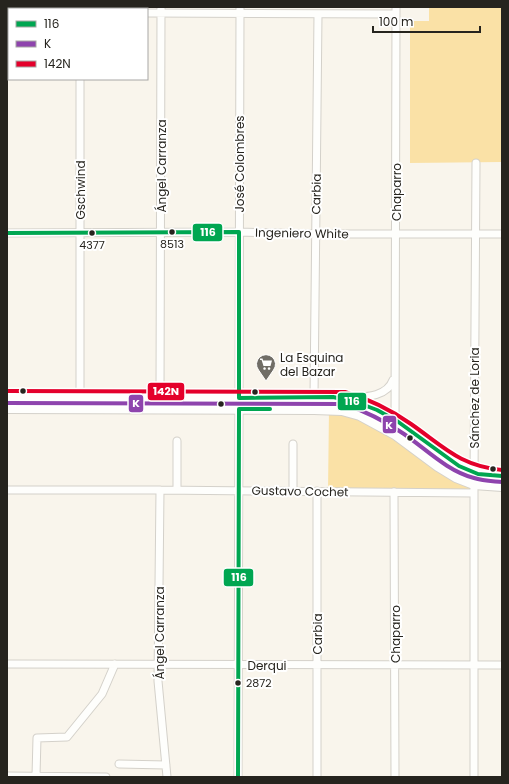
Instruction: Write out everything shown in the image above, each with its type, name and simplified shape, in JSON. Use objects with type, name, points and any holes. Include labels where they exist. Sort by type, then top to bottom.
[{"type":"main road","points":[[7,397],[344,398],[360,402],[380,411],[416,434],[440,454],[461,467],[474,473],[490,476],[502,476]]},
{"type":"main road","points":[[7,408],[342,410],[360,415],[395,434],[438,466],[474,488],[502,486]]},
{"type":"street","points":[[148,13],[161,10],[240,10],[318,14],[396,11]]},
{"type":"street","name":"Ángel Carranza","points":[[160,398],[161,10]]},
{"type":"street","name":"José Colombres","points":[[238,777],[240,10]]},
{"type":"street","name":"Chaparro","points":[[395,434],[396,11]]},
{"type":"street","name":"Carbia","points":[[314,397],[318,14]]},
{"type":"street","name":"Gschwind","points":[[80,80],[80,397]]},
{"type":"street","name":"Sánchez de Loria","points":[[474,777],[476,162]]},
{"type":"street","name":"Ingeniero White","points":[[7,234],[239,232],[316,234],[502,234]]},
{"type":"street","points":[[344,398],[381,394],[390,388],[395,376]]},
{"type":"street","points":[[177,441],[177,490]]},
{"type":"street","points":[[293,444],[293,491]]},
{"type":"street","name":"Gustavo Cochet","points":[[7,490],[394,492],[474,488]]},
{"type":"street","name":"Ángel Carranza","points":[[160,490],[158,681],[167,777]]},
{"type":"street","name":"Carbia","points":[[317,491],[317,777]]},
{"type":"street","name":"Chaparro","points":[[394,492],[395,777]]},
{"type":"street","name":"Derqui","points":[[7,664],[502,665]]},
{"type":"street","points":[[36,776],[37,738],[67,738],[102,694],[115,664]]},
{"type":"street","points":[[119,764],[166,765]]},
{"type":"street","points":[[7,776],[106,777]]},
{"type":"shaded area","points":[[429,7],[502,7],[502,162],[410,163],[410,21],[429,21]]},
{"type":"shaded area","points":[[329,409],[360,415],[474,484],[474,493],[328,491]]},
{"type":"transit line","name":"116","points":[[7,233],[239,232],[239,398],[333,397],[356,402],[377,410],[397,421],[459,466],[478,474],[502,476]]},
{"type":"transit line","name":"142N","points":[[7,391],[345,392],[380,405],[396,414],[443,448],[463,460],[487,468],[502,470]]},
{"type":"transit line","name":"K","points":[[7,403],[343,404],[367,413],[390,425],[437,459],[464,475],[477,479],[502,482]]},
{"type":"transit line","name":"116","points":[[238,777],[239,409],[270,409]]},
{"type":"place","name":"8513","points":[[172,232]]},
{"type":"place","name":"4377","points":[[92,233]]},
{"type":"place","name":"La Esquina del Bazar","points":[[266,381]]},
{"type":"place","name":"2872","points":[[238,683]]}]
